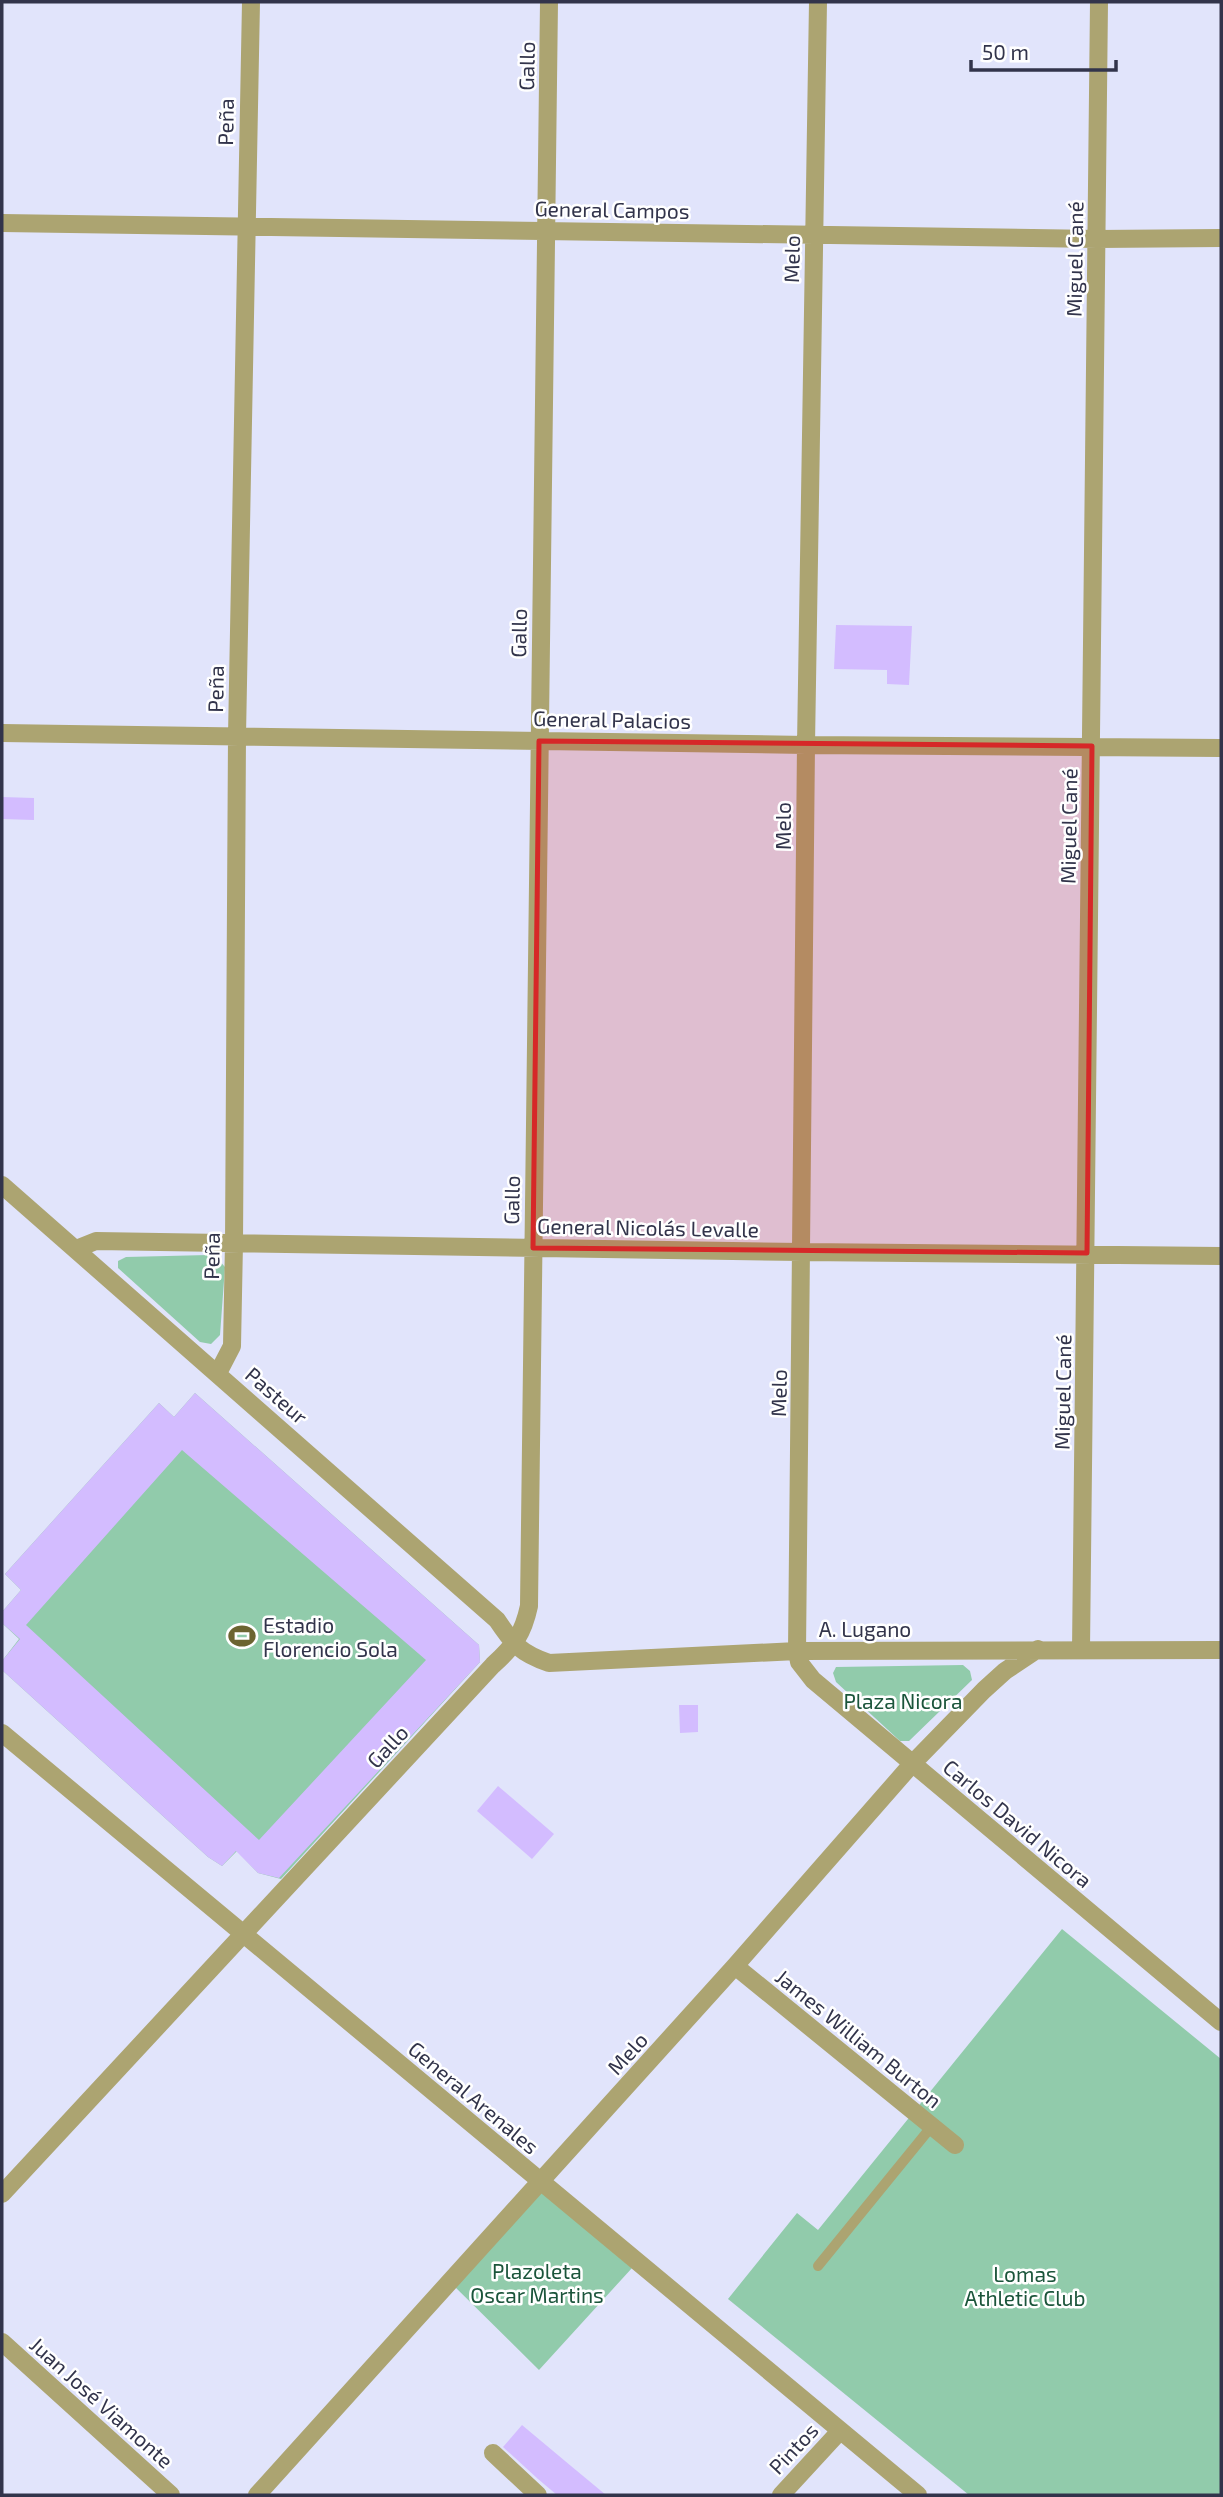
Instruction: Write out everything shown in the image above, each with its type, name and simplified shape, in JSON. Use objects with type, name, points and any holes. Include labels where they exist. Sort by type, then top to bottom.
[{"type":"street","name":"Peña","points":[[218,1373],[232,1346],[237,736],[251,2]]},
{"type":"street","name":"Gallo","points":[[2,2194],[242,1934],[514,1646],[526,1622],[529,1606],[549,2]]},
{"type":"street","name":"Melo","points":[[797,1651],[806,745],[818,2]]},
{"type":"street","name":"Miguel Cané","points":[[1082,1650],[1099,2]]},
{"type":"street","name":"General Campos","points":[[2,223],[1097,239],[1221,238]]},
{"type":"street","name":"General Palacios","points":[[2,733],[806,745],[1221,748]]},
{"type":"street","name":"Pasteur","points":[[2,1185],[497,1620],[514,1646]]},
{"type":"street","name":"General Nicolás Levalle","points":[[76,1249],[96,1241],[1221,1256]]},
{"type":"street","name":"A. Lugano","points":[[514,1646],[531,1657],[549,1663],[797,1651],[1221,1650]]},
{"type":"street","name":"Melo","points":[[257,2495],[735,1966],[912,1764],[984,1690],[1005,1671],[1038,1649]]},
{"type":"street","name":"Carlos David Nicora","points":[[797,1651],[799,1662],[813,1680],[1221,2022]]},
{"type":"street","name":"General Arenales","points":[[2,1733],[918,2495]]},
{"type":"street","name":"James William Burton","points":[[735,1966],[955,2145]]},
{"type":"street","name":"Juan José Viamonte","points":[[2,2342],[171,2495]]},
{"type":"street","name":"Pintos","points":[[780,2495],[840,2431]]},
{"type":"street","points":[[493,2452],[538,2495]]},
{"type":"lane","points":[[818,2266],[932,2126]]},
{"type":"highlighted area","points":[[539,741],[1092,746],[1087,1253],[533,1248]]},
{"type":"green space","points":[[208,1255],[218,1259],[225,1267],[220,1335],[211,1344],[200,1342],[118,1268],[118,1261],[126,1257]]},
{"type":"green space","name":"Estadio Florencio Sola","points":[[195,1393],[479,1645],[480,1662],[281,1879],[258,1873],[237,1851],[222,1866],[208,1857],[2,1670],[2,1661],[19,1639],[2,1623],[2,1612],[21,1590],[5,1574],[159,1403],[174,1417]]},
{"type":"green space","name":"Plaza Nicora","points":[[963,1665],[970,1671],[972,1680],[909,1741],[900,1741],[836,1682],[833,1673],[836,1667]]},
{"type":"green space","name":"Lomas Athletic Club","points":[[1062,1929],[1221,2059],[1221,2495],[969,2495],[728,2299],[797,2213],[818,2230]]},
{"type":"green space","name":"Plazoleta Oscar Martins","points":[[540,2191],[632,2268],[539,2370],[453,2285]]},
{"type":"building","points":[[836,625],[912,626],[909,685],[887,684],[887,670],[834,669]]},
{"type":"building","points":[[2,797],[34,798],[34,820],[2,819]]},
{"type":"building","points":[[195,1393],[479,1645],[480,1662],[279,1878],[258,1873],[236,1851],[222,1866],[208,1857],[2,1670],[2,1661],[20,1639],[2,1623],[2,1612],[21,1590],[5,1574],[159,1403],[174,1417]],"holes":[[[182,1450],[426,1660],[259,1840],[26,1625]]]},
{"type":"building","points":[[679,1705],[698,1705],[698,1732],[680,1733]]},
{"type":"building","points":[[498,1786],[554,1834],[532,1859],[477,1811]]},
{"type":"building","points":[[522,2425],[606,2495],[557,2495],[503,2447]]},
{"type":"place","name":"Estadio Florencio Sola","points":[[242,1636]]}]
